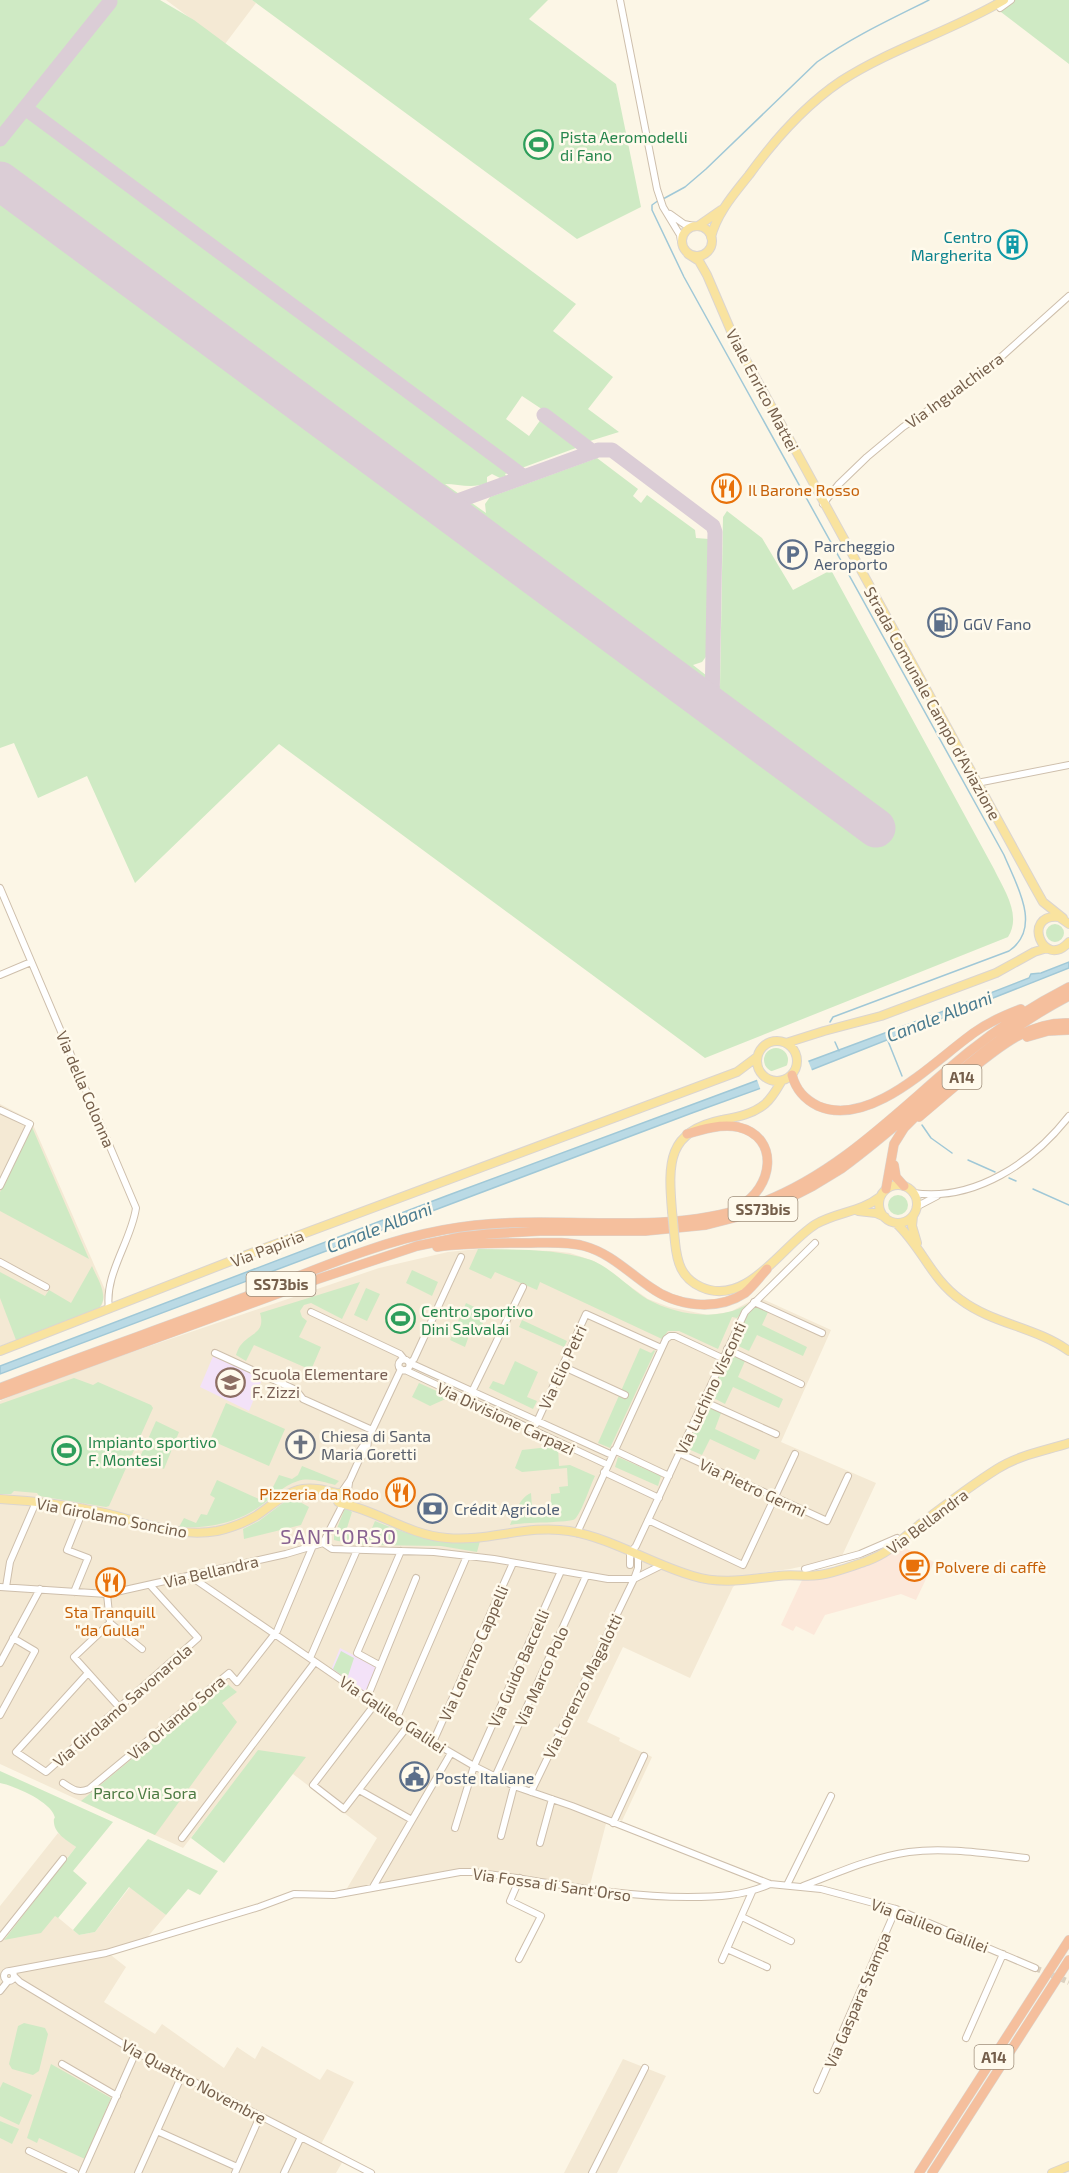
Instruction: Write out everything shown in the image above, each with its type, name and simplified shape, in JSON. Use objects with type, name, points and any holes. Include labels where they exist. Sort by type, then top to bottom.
[{"type":"highway","name":"SS73bis","points":[[179,1327],[361,1253],[443,1230],[512,1223],[658,1224],[716,1217],[760,1204],[823,1173],[869,1138],[976,1046],[1037,1003],[1069,987]]},
{"type":"highway","name":"SS73bis","points":[[179,1327],[424,1244],[482,1234],[529,1231],[645,1231],[692,1227],[725,1221],[770,1207],[813,1186],[845,1166],[986,1050],[1024,1022],[1069,996]]},
{"type":"highway","points":[[792,1075],[800,1093],[815,1105],[838,1111],[859,1108],[895,1092],[989,1023],[1037,1003]]},
{"type":"highway","name":"A14","points":[[883,1193],[895,1141],[909,1122],[926,1106],[1015,1037],[1046,1024],[1069,1023]]},
{"type":"highway","name":"A14","points":[[903,1186],[894,1172],[894,1155],[902,1137],[919,1118],[962,1081],[1011,1044],[1036,1034],[1054,1030],[1069,1030]]},
{"type":"highway","points":[[687,1134],[717,1127],[740,1128],[754,1136],[765,1151],[767,1168],[764,1182],[759,1190],[745,1203],[716,1217]]},
{"type":"highway","points":[[394,1253],[473,1244],[574,1244],[606,1255],[660,1293],[680,1301],[698,1304],[716,1304],[738,1296],[750,1289],[767,1269]]},
{"type":"highway","points":[[0,1388],[179,1327]]},
{"type":"highway","points":[[0,1395],[179,1327]]},
{"type":"highway","name":"A14","points":[[919,2173],[1069,1940]]},
{"type":"highway","name":"A14","points":[[932,2173],[1069,1960]]},
{"type":"main road","points":[[711,237],[724,208],[766,152],[792,123],[832,88],[879,60],[1002,4]]},
{"type":"main road","points":[[696,226],[708,230],[712,244],[707,253],[699,256],[688,254],[683,249],[681,241],[685,231],[724,208]]},
{"type":"main road","name":"Viale Enrico Mattei","points":[[707,253],[707,275]]},
{"type":"main road","name":"Viale Enrico Mattei","points":[[688,254],[699,261],[707,275],[734,338],[824,504]]},
{"type":"main road","name":"Strada Comunale Campo d'Aviazione","points":[[824,504],[1043,902],[1067,922]]},
{"type":"main road","points":[[1043,902],[1045,916],[1040,927],[1039,938],[1047,948]]},
{"type":"main road","points":[[1040,927],[1049,918],[1067,922]]},
{"type":"main road","name":"Via Papiria","points":[[1019,961],[1039,938]]},
{"type":"main road","name":"Via Papiria","points":[[0,1351],[249,1254],[737,1072],[757,1058],[768,1043],[775,1041],[786,1043],[881,1016],[996,973],[1034,952],[1047,948],[1058,950],[1069,942]]},
{"type":"main road","points":[[812,1035],[801,1047],[792,1075],[781,1082],[768,1101],[751,1113],[704,1125],[687,1134],[676,1148],[670,1166],[678,1264],[692,1282],[706,1289],[722,1291],[738,1287],[767,1269],[812,1227],[831,1217],[854,1211],[897,1185],[913,1193],[915,1211],[912,1226],[918,1250]]},
{"type":"main road","points":[[786,1043],[792,1047],[797,1057]]},
{"type":"main road","points":[[757,1058],[761,1074],[769,1080],[781,1082]]},
{"type":"main road","name":"Via Papiria","points":[[737,1072],[754,1071],[761,1074]]},
{"type":"main road","points":[[768,1101],[771,1090],[769,1080]]},
{"type":"main road","points":[[883,1193],[880,1208],[885,1217]]},
{"type":"main road","points":[[854,1211],[876,1213],[896,1223],[935,1276],[963,1302],[990,1316],[1047,1338],[1069,1350]]},
{"type":"main road","points":[[896,1223],[908,1220],[915,1211]]},
{"type":"main road","name":"Via Bellandra","points":[[634,1554],[696,1577],[730,1582],[786,1575],[822,1575],[856,1560],[892,1549],[922,1523],[1010,1462],[1069,1443]]},
{"type":"main road","name":"Via Girolamo Soncino","points":[[0,1499],[84,1509],[173,1531],[206,1533],[231,1528],[282,1497],[297,1491],[321,1490],[414,1532],[445,1538],[472,1538],[536,1530],[577,1533],[634,1554]]},
{"type":"main road","points":[[1052,2173],[1069,2166]]},
{"type":"street","points":[[620,0],[657,189],[663,207],[680,235],[681,241]]},
{"type":"street","points":[[1002,4],[1011,0]]},
{"type":"street","points":[[663,207],[673,218],[684,224],[696,226]]},
{"type":"street","name":"Via Ingualchiera","points":[[824,504],[838,485],[867,457],[903,427],[981,375],[1069,296]]},
{"type":"street","points":[[815,488],[824,489],[838,485]]},
{"type":"street","points":[[977,783],[1069,765]]},
{"type":"street","name":"Via della Colonna","points":[[0,888],[136,1208],[134,1220],[108,1293],[113,1308]]},
{"type":"street","points":[[0,975],[31,962]]},
{"type":"street","points":[[0,1110],[30,1124],[0,1185]]},
{"type":"street","points":[[913,1193],[940,1194],[974,1186],[998,1177],[1026,1160],[1069,1116]]},
{"type":"street","points":[[915,1211],[940,1194]]},
{"type":"street","name":"Via Luchino Visconti","points":[[634,1554],[745,1312],[815,1243]]},
{"type":"street","points":[[461,1257],[416,1353],[399,1363],[403,1369],[368,1438],[368,1446],[359,1460],[323,1543],[332,1549],[434,1552],[467,1556],[586,1576],[634,1579],[662,1565]]},
{"type":"street","points":[[0,1262],[46,1287]]},
{"type":"street","points":[[468,1400],[523,1287]]},
{"type":"street","points":[[754,1302],[822,1334]]},
{"type":"street","name":"Via Divisione Carpazi","points":[[311,1312],[400,1354],[406,1360],[537,1421],[613,1453]]},
{"type":"street","name":"Via Elio Petri","points":[[533,1430],[586,1314],[661,1348]]},
{"type":"street","points":[[577,1533],[666,1339],[675,1336],[722,1358]]},
{"type":"street","points":[[727,1349],[801,1384]]},
{"type":"street","points":[[215,1353],[296,1390],[303,1399],[372,1430]]},
{"type":"street","points":[[562,1366],[625,1395]]},
{"type":"street","name":"Via Divisione Carpazi","points":[[403,1369],[608,1465]]},
{"type":"street","points":[[703,1401],[776,1434]]},
{"type":"street","name":"Via Luchino Visconti","points":[[613,1453],[669,1476]]},
{"type":"street","name":"Via Pietro Germi","points":[[679,1453],[827,1521],[848,1476]]},
{"type":"street","points":[[648,1520],[743,1565],[795,1454]]},
{"type":"street","points":[[604,1473],[659,1498]]},
{"type":"street","points":[[3,1587],[10,1562],[36,1502]]},
{"type":"street","points":[[74,1592],[88,1558],[67,1550],[84,1509]]},
{"type":"street","name":"Via Bellandra","points":[[805,1569],[856,1560],[897,1538]]},
{"type":"street","name":"Via Bellandra","points":[[3,1587],[107,1594],[312,1548],[323,1543]]},
{"type":"street","points":[[274,1634],[312,1548]]},
{"type":"street","points":[[182,1838],[313,1660],[357,1550]]},
{"type":"street","points":[[379,1665],[357,1653],[401,1551]]},
{"type":"street","points":[[634,1554],[630,1565],[630,1573],[634,1579]]},
{"type":"street","name":"Via Lorenzo Magalotti","points":[[531,1792],[634,1579],[638,1568],[634,1554]]},
{"type":"street","points":[[396,1720],[467,1556]]},
{"type":"street","name":"Via Lorenzo Cappelli","points":[[433,1742],[513,1563]]},
{"type":"street","name":"Via Guido Baccelli","points":[[455,1828],[474,1766],[561,1571]]},
{"type":"street","name":"Via Galileo Galilei","points":[[190,1576],[396,1720],[474,1766],[514,1786],[770,1884],[821,1889],[896,1909],[1035,1968]]},
{"type":"street","name":"Via Marco Polo","points":[[495,1777],[586,1576]]},
{"type":"street","points":[[367,1698],[416,1578]]},
{"type":"street","name":"Via Girolamo Savonarola","points":[[88,1672],[16,1752],[46,1772],[198,1638],[150,1585]]},
{"type":"street","points":[[0,1663],[40,1589]]},
{"type":"street","points":[[107,1594],[110,1623],[142,1649]]},
{"type":"street","points":[[110,1623],[74,1657],[119,1707]]},
{"type":"street","name":"Via Orlando Sora","points":[[63,1783],[76,1791],[82,1792],[89,1789],[230,1673],[237,1682],[274,1634]]},
{"type":"street","points":[[0,1715],[35,1651],[13,1638]]},
{"type":"street","points":[[375,1704],[313,1785],[344,1809],[407,1727]]},
{"type":"street","points":[[373,1887],[451,1753]]},
{"type":"street","points":[[613,1823],[644,1756]]},
{"type":"street","points":[[501,1836],[514,1786]]},
{"type":"street","points":[[360,1790],[412,1820]]},
{"type":"street","points":[[787,1885],[831,1796]]},
{"type":"street","points":[[540,1843],[552,1799]]},
{"type":"street","points":[[802,1886],[842,1871],[910,1852],[954,1851],[1026,1858]]},
{"type":"street","points":[[0,1938],[63,1859]]},
{"type":"street","name":"Via Fossa di Sant'Orso","points":[[6,1977],[22,1969],[106,1953],[260,1907],[294,1894],[323,1896],[460,1872],[520,1878],[651,1897],[724,1896],[752,1892],[770,1884]]},
{"type":"street","points":[[519,1959],[541,1916],[510,1901],[520,1878]]},
{"type":"street","points":[[722,1960],[752,1892]]},
{"type":"street","name":"Via Gaspara Stampa","points":[[817,2090],[896,1909]]},
{"type":"street","points":[[742,1917],[791,1941]]},
{"type":"street","points":[[727,1949],[767,1967]]},
{"type":"street","name":"Via Galileo Galilei","points":[[966,2038],[1003,1954]]},
{"type":"street","name":"Via Quattro Novembre","points":[[6,1977],[20,1982],[136,2052],[371,2173]]},
{"type":"street","points":[[82,2173],[136,2052]]},
{"type":"street","points":[[62,2064],[117,2096]]},
{"type":"street","points":[[592,2173],[645,2068]]},
{"type":"street","points":[[138,2173],[182,2075]]},
{"type":"street","points":[[157,2131],[236,2170],[260,2116]]},
{"type":"street","points":[[284,2173],[301,2137]]},
{"type":"street","points":[[29,2151],[75,2173]]},
{"type":"shaded area","points":[[166,0],[252,0],[256,3],[225,44]]},
{"type":"shaded area","points":[[0,1104],[31,1120],[106,1292],[101,1308],[0,1346]]},
{"type":"shaded area","points":[[478,1249],[570,1253],[594,1261],[648,1299],[669,1307],[708,1315],[730,1312],[758,1297],[831,1330],[781,1442],[876,1483],[841,1558],[790,1569],[746,1575],[733,1587],[690,1678],[623,1647],[587,1722],[652,1757],[622,1821],[608,1816],[590,1885],[470,1871],[346,1890],[377,1838],[293,1774],[230,1787],[183,1848],[0,1764],[0,1401],[37,1385],[379,1268],[448,1252]]},
{"type":"shaded area","name":"Scuola Elementare F. Zizzi","points":[[214,1354],[263,1377],[249,1411],[200,1387]]},
{"type":"shaded area","points":[[905,1548],[934,1562],[916,1600],[901,1594],[825,1615],[814,1635],[796,1626],[793,1631],[781,1625],[803,1578],[881,1558]]},
{"type":"shaded area","points":[[340,1648],[376,1667],[366,1694],[331,1670]]},
{"type":"shaded area","points":[[58,1833],[76,1847],[4,1939],[55,1915],[79,1935],[95,1932],[130,1887],[166,1915],[145,1940],[107,1952],[126,1967],[104,2002],[155,2034],[162,2024],[224,2068],[237,2047],[255,2059],[262,2046],[320,2080],[327,2069],[354,2082],[319,2148],[343,2161],[336,2173],[0,2173],[0,1906]]},
{"type":"shaded area","points":[[623,2059],[666,2076],[617,2173],[564,2173]]},
{"type":"green space","points":[[0,0],[160,0],[194,20],[576,304],[553,331],[613,377],[588,409],[619,432],[590,441],[522,396],[506,419],[529,436],[544,415],[584,445],[505,474],[506,476],[500,478],[492,474],[487,477],[487,483],[481,485],[445,484],[486,513],[485,504],[490,497],[597,458],[638,489],[633,496],[641,503],[647,495],[695,530],[696,538],[709,539],[708,654],[702,662],[693,665],[720,686],[723,517],[727,511],[762,538],[793,590],[831,570],[1007,894],[1013,920],[1008,937],[705,1058],[279,744],[135,883],[87,776],[38,798],[14,743],[0,748]]},
{"type":"green space","name":"Pista Aeromodelli di Fano","points":[[252,0],[548,0],[529,19],[616,84],[641,207],[577,239]]},
{"type":"green space","points":[[993,0],[1069,0],[1069,64],[997,9]]},
{"type":"green space","points":[[1051,924],[1059,924],[1064,929],[1062,940],[1051,942],[1046,937],[1046,929]]},
{"type":"green space","points":[[776,1048],[785,1051],[788,1060],[785,1069],[776,1072],[767,1069],[764,1060],[767,1051]]},
{"type":"green space","points":[[32,1127],[89,1259],[0,1211],[0,1192]]},
{"type":"green space","points":[[898,1195],[905,1198],[908,1205],[905,1212],[898,1215],[891,1212],[888,1205],[891,1198]]},
{"type":"green space","points":[[478,1249],[563,1253],[591,1260],[647,1299],[658,1305],[684,1312],[711,1315],[736,1310],[748,1304],[737,1318],[732,1317],[718,1349],[679,1331],[668,1331],[662,1339],[540,1282],[537,1290],[495,1272],[491,1279],[469,1269]]},
{"type":"green space","points":[[92,1266],[103,1293],[102,1304],[99,1308],[16,1340],[0,1298],[0,1272],[45,1296],[49,1290],[71,1303]]},
{"type":"green space","points":[[412,1270],[438,1282],[432,1296],[406,1283]]},
{"type":"green space","points":[[360,1282],[342,1319],[311,1303],[304,1305],[300,1311],[302,1317],[307,1321],[299,1337],[321,1347],[311,1370],[254,1345],[246,1361],[236,1355],[244,1341],[259,1329],[260,1313]]},
{"type":"green space","points":[[366,1288],[380,1294],[367,1321],[354,1315]]},
{"type":"green space","points":[[466,1303],[487,1313],[480,1330],[472,1327],[465,1347],[450,1340]]},
{"type":"green space","points":[[757,1304],[769,1310],[762,1325],[807,1347],[803,1356],[757,1335],[749,1351],[734,1344],[748,1313]]},
{"type":"green space","points":[[522,1320],[567,1341],[564,1347],[519,1327]]},
{"type":"green space","points":[[640,1348],[651,1353],[655,1351],[610,1448],[598,1443]]},
{"type":"green space","points":[[729,1354],[745,1361],[738,1377],[783,1399],[779,1408],[733,1387],[725,1404],[710,1396]]},
{"type":"green space","points":[[515,1361],[538,1372],[527,1397],[537,1401],[533,1409],[489,1388],[493,1381],[504,1385]]},
{"type":"green space","name":"Impianto sportivo F. Montesi","points":[[74,1378],[93,1385],[98,1382],[151,1405],[153,1408],[109,1506],[39,1496],[37,1493],[14,1491],[11,1494],[0,1494],[0,1404]]},
{"type":"green space","points":[[419,1383],[450,1397],[430,1406],[412,1397]]},
{"type":"green space","points":[[226,1403],[285,1429],[269,1466],[210,1440]]},
{"type":"green space","points":[[705,1406],[721,1413],[715,1429],[760,1450],[755,1460],[710,1439],[702,1455],[686,1448]]},
{"type":"green space","points":[[156,1421],[179,1432],[164,1469],[140,1457]]},
{"type":"green space","points":[[558,1446],[559,1466],[570,1465],[595,1476],[578,1516],[572,1520],[510,1525],[518,1506],[527,1495],[531,1493],[535,1514],[546,1514],[551,1508],[551,1494],[560,1493],[559,1487],[568,1486],[567,1468],[522,1472],[515,1468],[522,1450]]},
{"type":"green space","points":[[618,1457],[661,1476],[658,1486],[615,1467]]},
{"type":"green space","points":[[302,1466],[339,1481],[335,1485],[312,1480],[298,1481],[287,1486],[250,1513],[231,1521],[210,1526],[179,1527],[184,1518],[196,1523],[201,1514],[207,1515],[215,1498],[210,1495],[217,1480],[261,1500],[268,1497],[279,1475],[292,1479],[298,1475]]},
{"type":"green space","points":[[291,1497],[309,1507],[301,1525],[244,1539],[243,1529],[259,1521]]},
{"type":"green space","points":[[345,1508],[352,1512],[346,1531],[367,1540],[375,1521],[439,1541],[480,1541],[477,1552],[441,1546],[364,1545],[334,1540]]},
{"type":"green space","points":[[341,1651],[354,1658],[347,1679],[333,1669]]},
{"type":"green space","name":"Parco Via Sora","points":[[225,1682],[237,1692],[222,1703],[237,1722],[155,1835],[81,1801]]},
{"type":"green space","points":[[258,1750],[306,1757],[224,1863],[191,1838]]},
{"type":"green space","points":[[0,1771],[113,1822],[73,1871],[87,1883],[58,1918],[55,1916],[41,1933],[4,1940],[76,1847],[57,1831],[54,1823],[55,1817],[44,1803],[30,1794],[0,1783]]},
{"type":"green space","points":[[148,1839],[218,1871],[200,1895],[188,1889],[166,1915],[129,1887],[95,1932],[79,1935],[73,1930]]},
{"type":"green space","points":[[24,2023],[45,2028],[48,2034],[39,2071],[33,2075],[12,2069],[9,2064],[18,2026]]},
{"type":"green space","points":[[51,2064],[111,2098],[85,2159],[39,2138],[37,2143],[27,2138]]},
{"type":"green space","points":[[3,2082],[32,2095],[19,2125],[0,2116],[0,2088]]},
{"type":"green space","points":[[0,2121],[19,2129],[12,2144],[0,2138]]},
{"type":"water","name":"Canale Albani","points":[[1069,962],[1069,968],[811,1070],[0,1374],[0,1366],[446,1196],[952,1008],[1029,978],[1031,974],[1041,973]]},
{"type":"pier","points":[[807,1058],[813,1073],[761,1091],[756,1077]]},
{"type":"waterway","points":[[663,199],[685,187],[706,169],[817,62],[858,36],[929,0]]},
{"type":"waterway","points":[[659,200],[652,205],[652,210],[684,277],[1004,855],[1024,905],[1026,918],[1024,930],[1019,941],[1009,951],[833,1017],[830,1022]]},
{"type":"waterway","name":"Canale Albani","points":[[888,1041],[902,1076]]},
{"type":"waterway","points":[[835,1042],[839,1051]]},
{"type":"waterway","points":[[922,1125],[931,1138],[952,1153]]},
{"type":"waterway","points":[[968,1160],[995,1172]]},
{"type":"waterway","points":[[1009,1178],[1016,1181]]},
{"type":"waterway","points":[[1033,1189],[1069,1205]]},
{"type":"taxiway","points":[[0,139],[110,2]]},
{"type":"taxiway","points":[[25,108],[524,477]]},
{"type":"taxiway","points":[[544,415],[593,452]]},
{"type":"taxiway","points":[[441,507],[598,450],[612,450],[713,526],[715,532],[712,707]]},
{"type":"runway","points":[[0,181],[876,828]]},
{"type":"tunnel","points":[[1035,1968],[1069,1982]]},
{"type":"place","name":"Pista Aeromodelli di Fano","points":[[539,145]]},
{"type":"place","name":"Centro Margherita","points":[[1013,245]]},
{"type":"place","name":"Il Barone Rosso","points":[[727,489]]},
{"type":"place","name":"Parcheggio Aeroporto","points":[[793,554]]},
{"type":"place","name":"GGV Fano","points":[[942,623]]},
{"type":"place","name":"Centro sportivo Dini Salvalai","points":[[400,1319]]},
{"type":"place","name":"Scuola Elementare F. Zizzi","points":[[231,1382]]},
{"type":"place","name":"Chiesa di Santa Maria Goretti","points":[[300,1444]]},
{"type":"place","name":"Impianto sportivo F. Montesi","points":[[67,1450]]},
{"type":"place","name":"Pizzeria da Rodo","points":[[400,1493]]},
{"type":"place","name":"Crédit Agricole","points":[[433,1508]]},
{"type":"place","name":"Polvere di caffè","points":[[914,1566]]},
{"type":"place","name":"Sta Tranquill \"da Gulla\"","points":[[110,1583]]},
{"type":"place","name":"Poste Italiane","points":[[414,1777]]},
{"type":"district","name":"SANT'ORSO","points":[[339,1536]]}]
